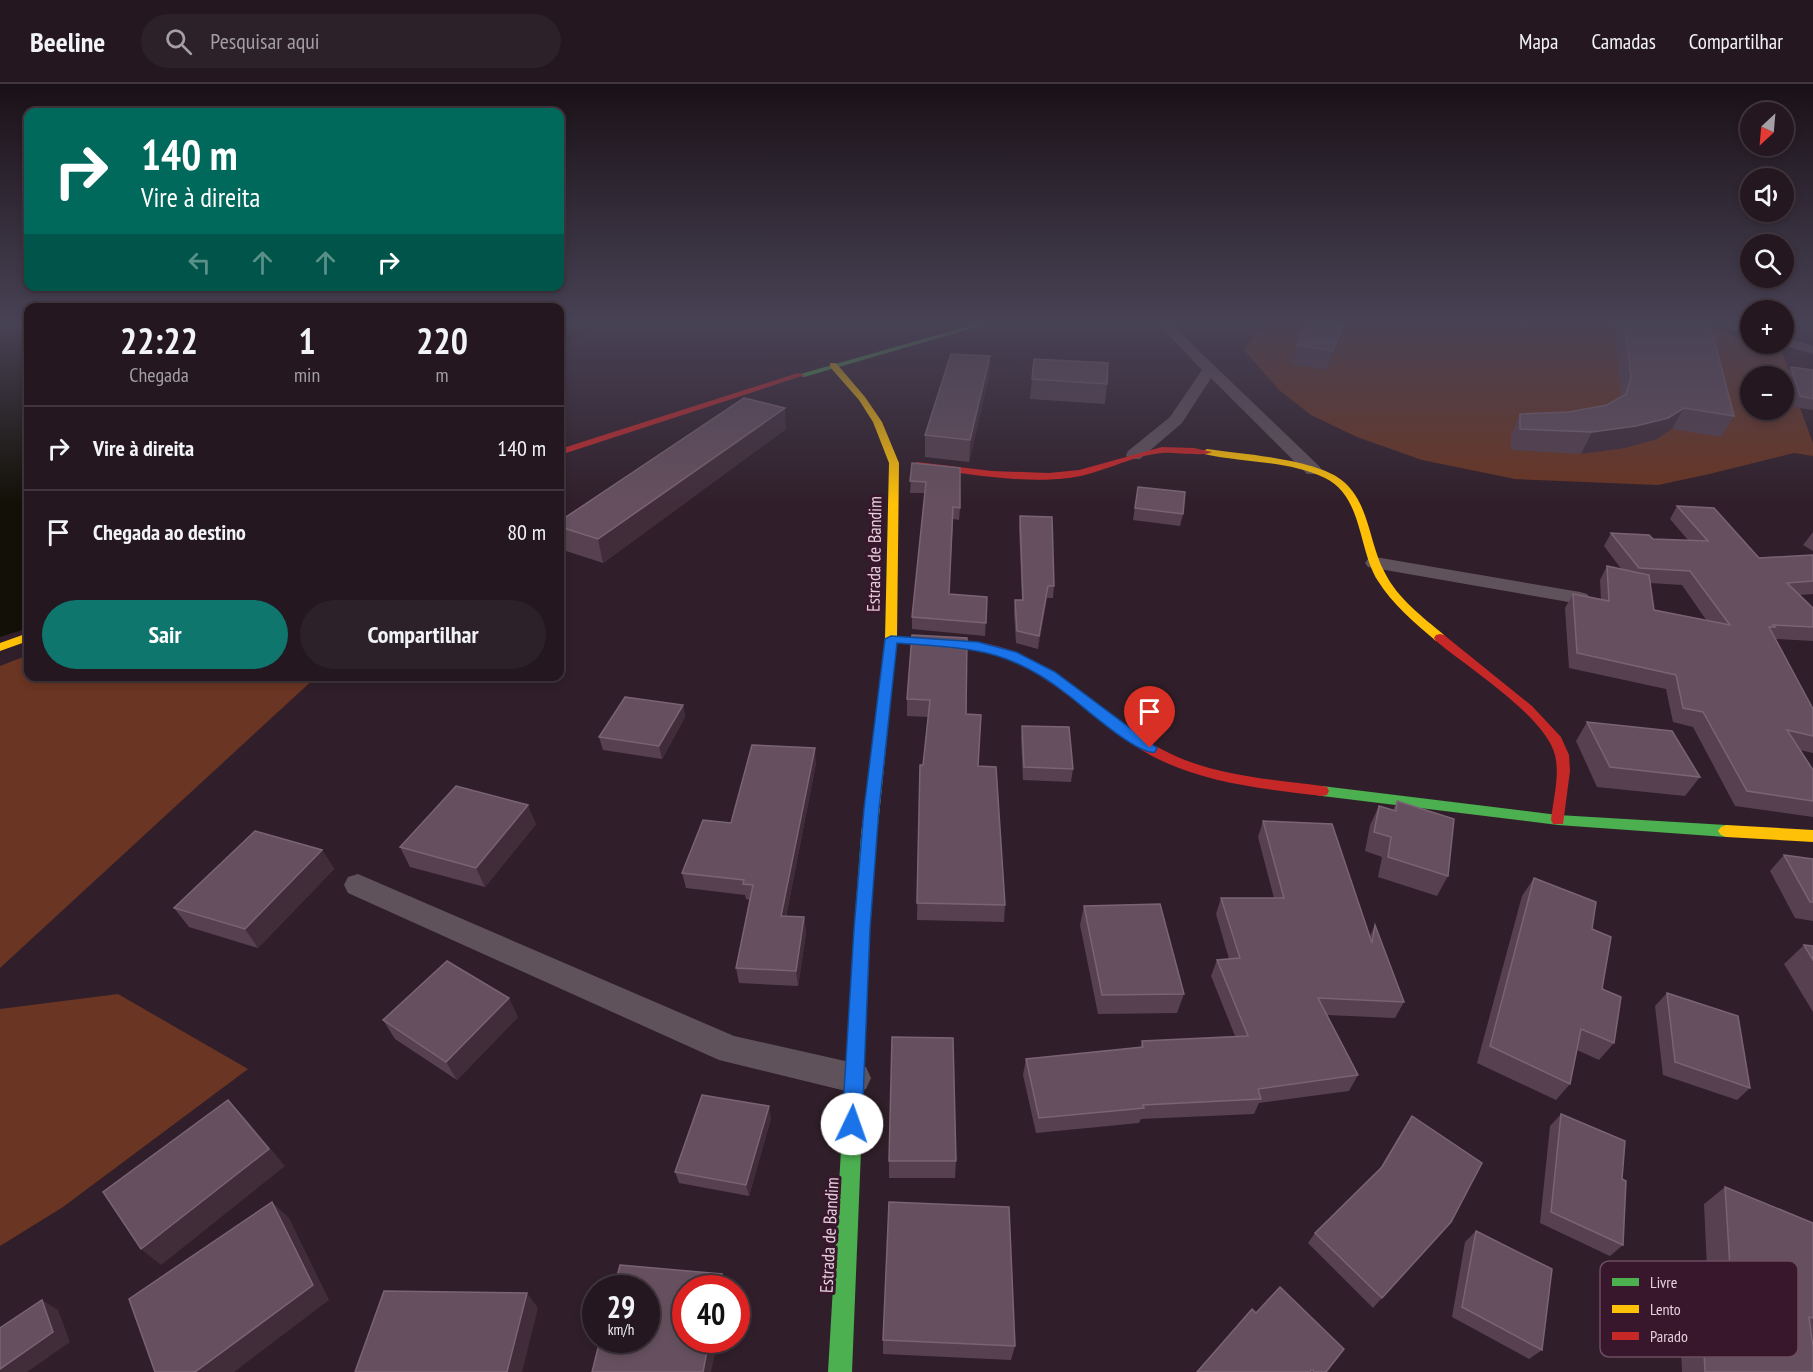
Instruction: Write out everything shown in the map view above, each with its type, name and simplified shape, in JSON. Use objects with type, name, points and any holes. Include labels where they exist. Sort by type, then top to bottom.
[{"type":"street","points":[[564,451],[773,384]]},
{"type":"street","name":"Estrada de Bandim","points":[[840,1372],[854,1078],[871,809],[902,640],[894,463],[890,444],[873,412],[849,384]]},
{"type":"street","points":[[1134,455],[1176,420],[1200,384]]},
{"type":"street","points":[[1225,384],[1313,470]]},
{"type":"street","points":[[894,463],[1033,475],[1068,475],[1092,470],[1134,455],[1172,449],[1237,456],[1313,470],[1337,480],[1351,496],[1375,563],[1386,584],[1402,603],[1467,663],[1524,705],[1550,732],[1560,749],[1562,767],[1557,820]]},
{"type":"street","points":[[1375,563],[1580,598]]},
{"type":"street","points":[[0,646],[24,638]]},
{"type":"street","points":[[902,640],[992,648],[1029,663],[1050,675],[1130,736],[1170,760],[1197,771],[1247,782],[1557,820],[1813,836]]},
{"type":"street","points":[[358,885],[731,1050],[854,1078]]},
{"type":"shaded area","points":[[0,384],[24,384],[24,629],[0,637]]},
{"type":"shaded area","points":[[1274,384],[1740,384],[1740,420],[1794,420],[1794,407],[1800,408],[1813,443],[1813,456],[1794,453],[1658,485],[1515,479],[1422,460],[1357,437],[1311,415]]},
{"type":"shaded area","points":[[24,657],[24,681],[312,681],[0,968],[0,666]]},
{"type":"shaded area","points":[[118,994],[248,1069],[63,1207],[0,1246],[0,1009]]},
{"type":"building","points":[[941,384],[983,384],[970,440],[925,435]]},
{"type":"building","points":[[1629,384],[1726,384],[1734,416],[1684,408],[1668,418],[1636,426],[1592,432],[1520,429],[1520,414],[1569,412],[1607,405],[1626,394]]},
{"type":"building","points":[[1796,384],[1813,384],[1813,399],[1800,396]]},
{"type":"building","points":[[744,398],[785,408],[598,539],[564,528],[564,518]]},
{"type":"building","points":[[912,463],[960,468],[960,508],[953,507],[949,594],[987,597],[986,623],[912,617],[926,482],[910,481]]},
{"type":"building","points":[[1138,487],[1185,492],[1183,514],[1135,508]]},
{"type":"building","points":[[1677,506],[1714,508],[1759,558],[1813,555],[1813,581],[1787,583],[1813,608],[1813,627],[1773,625],[1775,627],[1769,627],[1813,709],[1813,736],[1787,730],[1813,770],[1813,801],[1747,791],[1703,712],[1683,708],[1676,675],[1577,653],[1573,594],[1609,601],[1607,566],[1649,575],[1654,610],[1730,625],[1690,571],[1639,568],[1611,533],[1649,535],[1653,539],[1708,541]]},
{"type":"building","points":[[1020,516],[1052,517],[1054,586],[1048,586],[1039,636],[1017,631],[1015,600],[1023,600]]},
{"type":"building","points":[[912,635],[967,638],[966,714],[981,715],[978,766],[996,767],[1005,905],[917,903],[920,765],[923,765],[930,700],[907,699]]},
{"type":"building","points":[[625,697],[683,705],[659,746],[599,737]]},
{"type":"building","points":[[1587,722],[1672,731],[1700,777],[1610,767]]},
{"type":"building","points":[[1022,726],[1069,727],[1073,769],[1024,767]]},
{"type":"building","points":[[752,745],[815,748],[781,916],[804,917],[796,971],[736,968],[753,885],[743,884],[744,880],[682,873],[703,820],[731,823]]},
{"type":"building","points":[[456,786],[528,805],[476,868],[400,847]]},
{"type":"building","points":[[1397,801],[1454,819],[1448,876],[1388,857],[1391,837],[1374,832],[1379,806],[1396,811]]},
{"type":"building","points":[[1263,821],[1332,824],[1372,943],[1375,925],[1404,1002],[1318,998],[1358,1075],[1258,1089],[1261,1099],[1143,1105],[1144,1108],[1039,1118],[1026,1059],[1143,1047],[1142,1041],[1248,1036],[1217,960],[1240,958],[1221,898],[1284,898]]},
{"type":"building","points":[[255,831],[322,850],[245,929],[174,908]]},
{"type":"building","points":[[1784,855],[1813,859],[1813,902],[1810,902]]},
{"type":"building","points":[[1534,878],[1596,902],[1592,929],[1611,937],[1602,989],[1621,997],[1614,1043],[1581,1029],[1570,1084],[1490,1046]]},
{"type":"building","points":[[1160,904],[1184,994],[1102,995],[1084,906]]},
{"type":"building","points":[[1804,945],[1813,946],[1813,960]]},
{"type":"building","points":[[447,961],[509,998],[446,1062],[383,1020]]},
{"type":"building","points":[[1667,993],[1738,1016],[1750,1088],[1675,1062]]},
{"type":"building","points":[[892,1037],[953,1038],[956,1161],[889,1161]]},
{"type":"building","points":[[702,1095],[769,1106],[746,1185],[675,1172]]},
{"type":"building","points":[[228,1100],[269,1149],[141,1249],[103,1192]]},
{"type":"building","points":[[1561,1114],[1625,1141],[1622,1179],[1626,1181],[1623,1245],[1551,1212]]},
{"type":"building","points":[[1412,1116],[1482,1163],[1451,1222],[1382,1298],[1315,1233],[1382,1167]]},
{"type":"building","points":[[1725,1187],[1813,1223],[1813,1318],[1809,1317],[1813,1347],[1813,1372],[1705,1372],[1704,1357],[1798,1357],[1798,1261],[1730,1261]]},
{"type":"building","points":[[272,1202],[313,1285],[195,1372],[155,1372],[129,1299]]},
{"type":"building","points":[[889,1202],[1009,1207],[1015,1346],[883,1340]]},
{"type":"building","points":[[1476,1231],[1552,1269],[1542,1350],[1462,1307]]},
{"type":"building","points":[[620,1265],[722,1274],[672,1275],[672,1353],[707,1353],[703,1372],[592,1372],[597,1353],[660,1353],[660,1275],[617,1275]]},
{"type":"building","points":[[1280,1287],[1344,1349],[1326,1372],[1312,1370],[1310,1372],[1197,1372],[1252,1309],[1256,1313]]},
{"type":"building","points":[[384,1291],[527,1293],[507,1372],[355,1372]]},
{"type":"building","points":[[42,1300],[53,1332],[0,1369],[0,1328]]},
{"type":"traffic: fast","points":[[1322,791],[1558,820],[1726,831]]},
{"type":"traffic: fast","points":[[840,1372],[862,929],[869,835]]},
{"type":"traffic: slow","points":[[849,384],[878,422],[894,463],[891,639],[869,835]]},
{"type":"traffic: slow","points":[[1207,452],[1296,466],[1329,476],[1340,483],[1348,492],[1359,513],[1378,571],[1384,581],[1406,608],[1440,638]]},
{"type":"traffic: slow","points":[[0,647],[24,638]]},
{"type":"traffic: slow","points":[[1726,831],[1813,836]]},
{"type":"traffic: jam","points":[[564,451],[772,384]]},
{"type":"traffic: jam","points":[[917,465],[992,474],[1049,476],[1079,473],[1156,451],[1175,449],[1207,452]]},
{"type":"traffic: jam","points":[[1440,638],[1528,709],[1556,740],[1562,755],[1563,771],[1558,820]]},
{"type":"traffic: jam","points":[[922,641],[983,647],[1025,661],[1064,685],[1139,742],[1178,763],[1239,780],[1322,791]]},
{"type":"route","points":[[852,1124],[871,809],[891,639],[978,645],[1012,655],[1050,675],[1130,736],[1150,748]]}]
